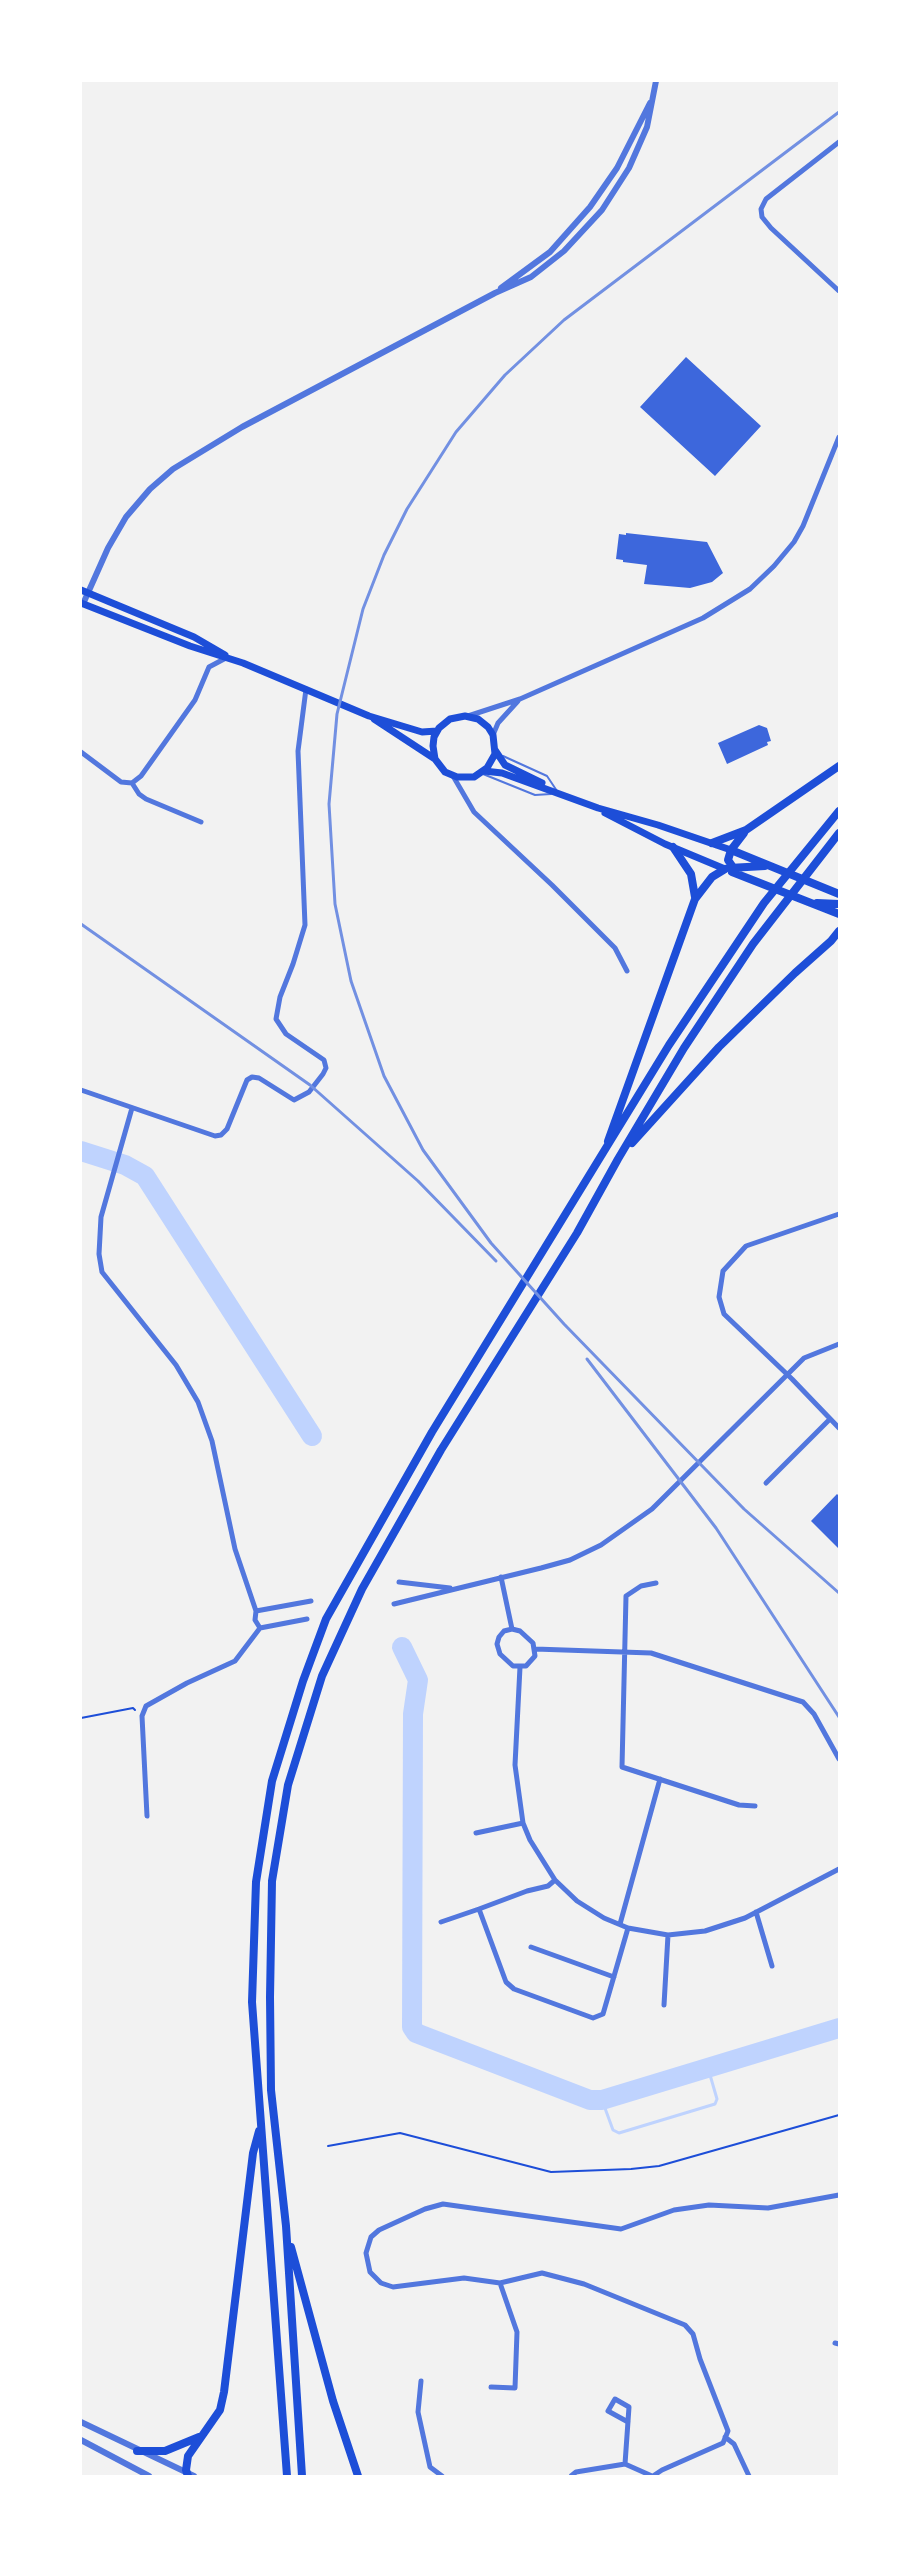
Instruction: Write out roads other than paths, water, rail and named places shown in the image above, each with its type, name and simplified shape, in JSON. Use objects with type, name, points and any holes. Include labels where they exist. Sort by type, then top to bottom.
[{"type":"highway","points":[[712,843],[746,830],[839,766]]},
{"type":"highway","points":[[287,2476],[252,2002],[256,1882],[272,1781],[303,1681],[326,1619],[432,1432],[669,1045],[735,944],[789,871],[839,811]]},
{"type":"highway","points":[[731,850],[746,830]]},
{"type":"highway","points":[[302,2476],[286,2226],[271,2090],[272,1881],[288,1785],[322,1676],[362,1589],[441,1450],[577,1233],[618,1159],[735,970],[777,910],[839,833]]},
{"type":"highway","points":[[673,847],[691,874],[695,899]]},
{"type":"highway","points":[[601,1158],[695,899],[712,877],[734,871]]},
{"type":"highway","points":[[618,1159],[719,1047],[795,973],[835,939],[839,930]]},
{"type":"highway","points":[[189,2475],[188,2456],[219,2410],[224,2392],[253,2153],[261,2125]]},
{"type":"highway","points":[[286,2226],[333,2401],[358,2476]]},
{"type":"highway","points":[[137,2451],[165,2451],[200,2436]]},
{"type":"main road","points":[[85,591],[194,637],[228,658]]},
{"type":"main road","points":[[82,603],[354,709],[369,716],[435,759],[442,769],[453,776],[465,778],[480,774],[502,774],[598,808],[712,843],[731,850],[752,863],[769,866],[837,893]]},
{"type":"main road","points":[[369,716],[422,732],[437,731]]},
{"type":"main road","points":[[435,759],[433,746],[437,731],[450,719],[468,716],[484,722],[493,735],[496,752],[507,767],[531,777],[554,791]]},
{"type":"main road","points":[[480,774],[492,762],[496,752]]},
{"type":"main road","points":[[598,808],[673,847],[808,902],[825,905],[839,904]]},
{"type":"main road","points":[[731,850],[728,860],[734,871]]},
{"type":"main road","points":[[734,871],[752,863]]},
{"type":"main road","points":[[825,905],[839,914]]},
{"type":"street","points":[[82,603],[85,591],[126,517],[150,489],[173,469],[242,427],[495,293],[531,277],[554,260],[602,210],[629,168],[642,142],[651,112],[656,81]]},
{"type":"street","points":[[495,293],[550,252],[590,207],[617,168],[654,91]]},
{"type":"street","points":[[839,142],[766,199],[761,209],[765,222],[839,291]]},
{"type":"street","points":[[468,716],[519,699],[703,618],[736,600],[756,584],[785,554],[799,534],[839,437]]},
{"type":"street","points":[[81,753],[121,782],[132,783],[141,776],[195,700],[210,667],[228,658]]},
{"type":"street","points":[[81,1090],[215,1136],[221,1135],[227,1129],[247,1080],[252,1077],[259,1078],[294,1100],[309,1092],[326,1068],[324,1060],[286,1034],[276,1019],[280,997],[305,925],[298,751],[306,689]]},
{"type":"street","points":[[493,735],[498,723],[519,699]]},
{"type":"street","points":[[465,794],[467,783],[480,774]]},
{"type":"street","points":[[453,776],[474,812],[615,948],[627,971]]},
{"type":"street","points":[[132,783],[139,794],[146,799],[201,822]]},
{"type":"street","points":[[132,1108],[101,1217],[99,1254],[102,1272],[176,1365],[198,1402],[212,1441],[235,1549],[256,1611],[255,1620],[260,1628]]},
{"type":"street","points":[[839,1214],[746,1246],[723,1271],[719,1297],[724,1314],[839,1428]]},
{"type":"street","points":[[394,1604],[570,1560],[601,1545],[652,1509],[804,1358],[839,1344]]},
{"type":"street","points":[[766,1483],[830,1419]]},
{"type":"street","points":[[501,1577],[512,1629]]},
{"type":"street","points":[[399,1582],[455,1588]]},
{"type":"street","points":[[656,1583],[641,1586],[626,1596],[622,1767],[739,1805],[755,1806]]},
{"type":"street","points":[[256,1611],[311,1600]]},
{"type":"street","points":[[147,1816],[142,1716],[146,1706],[155,1699],[235,1661],[260,1628],[307,1619]]},
{"type":"street","points":[[512,1629],[520,1631],[533,1643],[535,1649],[535,1656],[531,1662],[520,1667],[513,1666],[500,1654],[497,1644],[504,1631],[512,1629]]},
{"type":"street","points":[[535,1649],[626,1650],[651,1653],[802,1702],[814,1714],[839,1759]]},
{"type":"street","points":[[520,1667],[514,1765],[523,1823],[530,1840],[555,1880],[577,1901],[604,1918],[628,1928],[668,1935],[705,1931],[756,1912],[839,1869]]},
{"type":"street","points":[[620,1924],[660,1779]]},
{"type":"street","points":[[476,1833],[523,1823]]},
{"type":"street","points":[[441,1922],[527,1891],[548,1886],[555,1880]]},
{"type":"street","points":[[479,1909],[506,1982],[514,1989],[593,2018],[603,2014],[628,1928]]},
{"type":"street","points":[[756,1912],[772,1966]]},
{"type":"street","points":[[664,2005],[668,1935]]},
{"type":"street","points":[[531,1947],[614,1977]]},
{"type":"street","points":[[571,2476],[576,2472],[625,2464],[653,2476],[723,2443],[728,2431],[700,2359],[693,2334],[685,2325],[584,2284],[542,2273],[500,2283],[464,2278],[393,2287],[381,2283],[370,2272],[366,2253],[371,2237],[379,2230],[425,2209],[443,2204],[621,2229],[674,2210],[709,2205],[768,2208],[839,2194]]},
{"type":"street","points":[[491,2387],[515,2388],[517,2332],[500,2283]]},
{"type":"street","points":[[421,2381],[418,2412],[430,2467],[442,2476]]},
{"type":"street","points":[[625,2464],[628,2422],[629,2406],[615,2399],[608,2411],[628,2422]]},
{"type":"street","points":[[81,2422],[189,2475]]},
{"type":"street","points":[[725,2437],[734,2444],[749,2476]]},
{"type":"street","points":[[81,2440],[149,2476]]},
{"type":"waterway","points":[[81,1151],[125,1165],[145,1176],[312,1436]]},
{"type":"waterway","points":[[402,1647],[418,1680],[413,1714],[412,2027],[416,2033],[590,2100],[602,2100],[839,2028]]},
{"type":"waterway","points":[[602,2100],[613,2130],[619,2133],[715,2104],[717,2099],[708,2068]]},
{"type":"railway","points":[[839,112],[564,320],[505,375],[456,432],[407,509],[384,555],[363,609],[337,714],[329,804],[335,904],[351,981],[384,1076],[423,1150],[491,1243],[564,1324],[744,1509],[839,1593]]},
{"type":"railway","points":[[81,924],[310,1085],[418,1181],[496,1261]]},
{"type":"railway","points":[[587,1359],[716,1528],[839,1717]]}]
